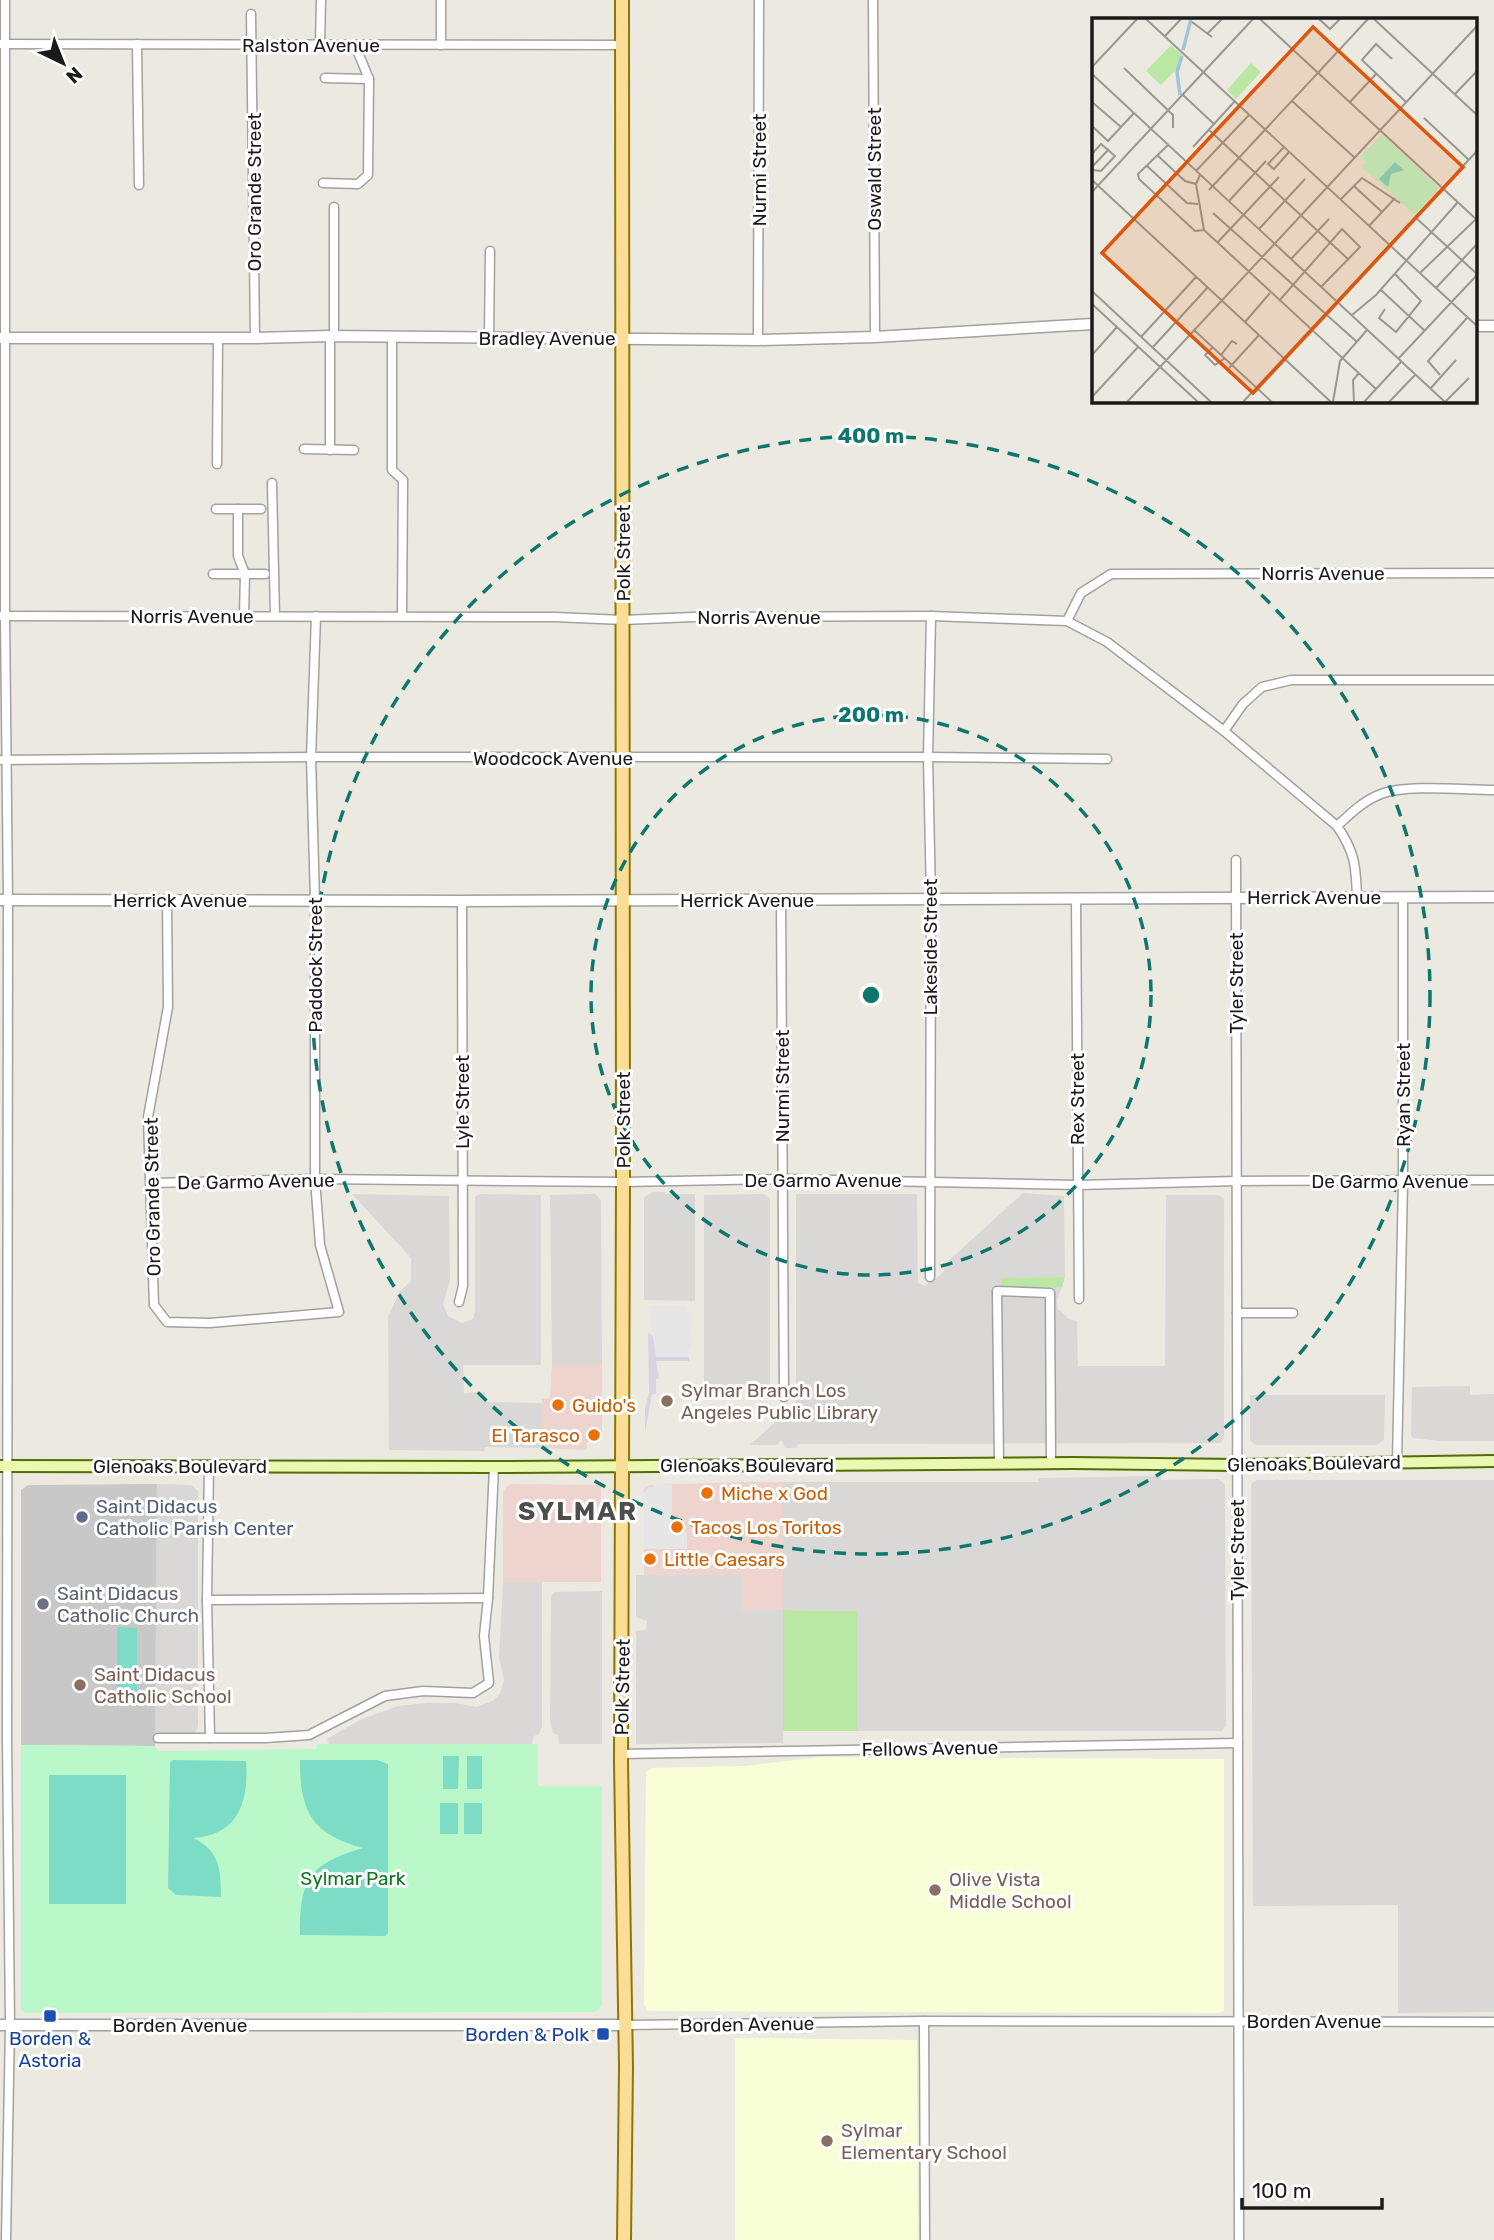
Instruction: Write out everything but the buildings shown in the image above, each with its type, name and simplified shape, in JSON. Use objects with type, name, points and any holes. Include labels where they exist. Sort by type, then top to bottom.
[{"type":"main road","name":"Polk Street","points":[[622,0],[621,1754],[625,2025],[624,2240]]},
{"type":"main road","name":"Glenoaks Boulevard","points":[[3,1466],[494,1467],[999,1463],[1237,1465],[1494,1461]]},
{"type":"street","points":[[5,0],[2,44],[2,616],[6,2240]]},
{"type":"street","points":[[320,45],[321,0]]},
{"type":"street","points":[[440,45],[441,0]]},
{"type":"street","name":"Nurmi Street","points":[[758,340],[759,0]]},
{"type":"street","name":"Oswald Street","points":[[873,0],[875,337]]},
{"type":"street","name":"Oro Grande Street","points":[[251,14],[255,338]]},
{"type":"street","name":"Ralston Avenue","points":[[2,44],[622,45]]},
{"type":"street","points":[[137,44],[139,185]]},
{"type":"street","points":[[323,183],[358,184],[368,175],[369,79],[355,45]]},
{"type":"street","points":[[325,78],[369,79]]},
{"type":"street","points":[[330,450],[334,207]]},
{"type":"street","points":[[489,337],[490,251]]},
{"type":"street","name":"Bradley Avenue","points":[[3,338],[332,336],[758,340],[875,337],[1092,324]]},
{"type":"street","points":[[1476,326],[1494,326]]},
{"type":"street","points":[[392,337],[392,470],[404,480],[402,616]]},
{"type":"street","points":[[217,464],[218,338]]},
{"type":"street","points":[[304,449],[354,450]]},
{"type":"street","points":[[272,483],[275,616]]},
{"type":"street","points":[[216,509],[261,509]]},
{"type":"street","points":[[238,509],[238,556],[245,574],[244,616]]},
{"type":"street","name":"Norris Avenue","points":[[2,616],[402,616],[623,620],[931,616],[1067,621],[1082,593],[1111,574],[1494,573]]},
{"type":"street","points":[[213,575],[265,574]]},
{"type":"street","name":"Paddock Street","points":[[167,1322],[209,1323],[339,1312],[320,1245],[315,1180],[312,757],[316,616]]},
{"type":"street","name":"Lakeside Street","points":[[930,1277],[931,899],[928,757],[931,616]]},
{"type":"street","points":[[1067,621],[1107,642],[1224,731],[1337,826],[1350,845],[1356,869],[1357,898]]},
{"type":"street","points":[[1224,731],[1243,704],[1262,687],[1291,680],[1494,680]]},
{"type":"street","name":"Woodcock Avenue","points":[[3,760],[312,757],[1107,759]]},
{"type":"street","points":[[1337,826],[1358,806],[1382,793],[1410,789],[1494,790]]},
{"type":"street","name":"Tyler Street","points":[[1236,860],[1239,2240]]},
{"type":"street","name":"Ryan Street","points":[[1397,1462],[1403,897]]},
{"type":"street","name":"Herrick Avenue","points":[[4,900],[1494,897]]},
{"type":"street","name":"Rex Street","points":[[1076,899],[1079,1300]]},
{"type":"street","name":"Oro Grande Street","points":[[167,900],[168,1007],[148,1117],[154,1305],[167,1322]]},
{"type":"street","name":"Nurmi Street","points":[[781,900],[784,1397]]},
{"type":"street","name":"Lyle Street","points":[[459,1302],[463,1286],[462,901]]},
{"type":"street","name":"De Garmo Avenue","points":[[152,1184],[315,1180],[623,1182],[783,1179],[1078,1185],[1494,1180]]},
{"type":"street","points":[[999,1463],[997,1291],[1050,1293],[1051,1463]]},
{"type":"street","points":[[1237,1313],[1293,1313]]},
{"type":"street","points":[[209,1466],[206,1600],[210,1738]]},
{"type":"street","points":[[158,1738],[309,1735],[385,1696],[423,1691],[473,1693],[489,1683],[484,1636],[494,1467]]},
{"type":"street","points":[[206,1600],[488,1598]]},
{"type":"street","name":"Fellows Avenue","points":[[621,1754],[1238,1743]]},
{"type":"street","name":"Borden Avenue","points":[[5,2025],[625,2025],[1238,2020],[1494,2022]]},
{"type":"street","points":[[924,2021],[925,2240]]},
{"type":"shaded area","points":[[653,1192],[695,1194],[695,1301],[644,1300],[644,1197]]},
{"type":"shaded area","points":[[1023,1193],[1064,1196],[1065,1277],[1001,1278],[1001,1288],[1062,1287],[1057,1300],[1058,1309],[1069,1319],[1077,1321],[1078,1366],[1165,1366],[1166,1195],[1218,1195],[1224,1198],[1224,1437],[1221,1443],[798,1444],[797,1448],[785,1448],[781,1440],[777,1445],[750,1445],[796,1403],[796,1194],[917,1194],[918,1283],[925,1286],[939,1276],[944,1271],[944,1265]]},
{"type":"shaded area","points":[[352,1194],[449,1196],[450,1280],[443,1304],[448,1316],[462,1323],[473,1319],[475,1311],[475,1197],[480,1194],[541,1195],[541,1365],[463,1365],[464,1393],[485,1392],[485,1402],[542,1403],[542,1448],[485,1447],[484,1451],[389,1450],[388,1317],[400,1291],[411,1281],[411,1258]]},
{"type":"shaded area","points":[[595,1194],[601,1200],[602,1364],[552,1364],[550,1195]]},
{"type":"shaded area","points":[[763,1194],[770,1201],[770,1391],[704,1392],[704,1195]]},
{"type":"shaded area","points":[[685,1305],[685,1312],[692,1313],[689,1357],[656,1357],[648,1306]]},
{"type":"shaded area","points":[[650,1333],[653,1336],[656,1357],[689,1357],[689,1361],[656,1361],[659,1378],[656,1379],[656,1394],[652,1394],[645,1433],[645,1409],[649,1393]]},
{"type":"shaded area","points":[[552,1364],[602,1364],[602,1437],[597,1442],[587,1442],[587,1448],[582,1450],[542,1448],[542,1399],[550,1398]]},
{"type":"shaded area","points":[[1470,1386],[1470,1395],[1494,1394],[1494,1441],[1413,1438],[1412,1387]]},
{"type":"shaded area","points":[[1250,1395],[1385,1395],[1384,1440],[1376,1445],[1255,1445],[1250,1440]]},
{"type":"shaded area","points":[[1161,1476],[1161,1480],[1218,1479],[1225,1484],[1226,1726],[1222,1731],[857,1731],[857,1611],[784,1610],[783,1743],[636,1744],[636,1631],[646,1630],[647,1621],[636,1617],[636,1575],[742,1574],[783,1610],[783,1482],[1038,1482],[1039,1478]]},
{"type":"shaded area","points":[[1257,1480],[1494,1480],[1494,2012],[1398,2013],[1398,1905],[1253,1906],[1251,1487]]},
{"type":"shaded area","points":[[783,1482],[783,1610],[741,1610],[741,1574],[644,1575],[644,1489],[649,1485]]},
{"type":"shaded area","points":[[157,1484],[191,1485],[198,1491],[198,1726],[192,1733],[155,1733]]},
{"type":"shaded area","name":"Saint Didacus Catholic Church","points":[[157,1484],[155,1746],[21,1745],[21,1490],[28,1485]]},
{"type":"shaded area","points":[[511,1484],[601,1485],[601,1582],[503,1582],[503,1492]]},
{"type":"shaded area","points":[[672,1485],[672,1532],[687,1532],[687,1549],[644,1549],[644,1493],[648,1487]]},
{"type":"shaded area","points":[[503,1582],[542,1582],[542,1727],[539,1734],[534,1736],[532,1744],[329,1744],[327,1739],[360,1720],[398,1706],[456,1703],[477,1707],[494,1700],[500,1693],[504,1680],[499,1657]]},
{"type":"shaded area","points":[[602,1591],[602,1744],[559,1744],[558,1735],[553,1733],[550,1721],[551,1596],[555,1592]]},
{"type":"shaded area","name":"Olive Vista Middle School","points":[[821,1757],[1224,1759],[1224,2011],[648,2011],[644,2005],[646,1772],[652,1768],[744,1766]]},
{"type":"shaded area","name":"Sylmar Elementary School","points":[[735,2038],[917,2040],[918,2240],[735,2240]]},
{"type":"green space","points":[[1065,1277],[1062,1287],[1001,1288],[1001,1278]]},
{"type":"green space","points":[[783,1610],[857,1611],[857,1731],[783,1731]]},
{"type":"green space","points":[[117,1627],[137,1628],[137,1697],[117,1697]]},
{"type":"green space","name":"Sylmar Park","points":[[317,1744],[538,1744],[538,1786],[602,1786],[602,2006],[595,2012],[25,2013],[21,2010],[21,1745],[155,1746],[158,1751],[316,1749]]},
{"type":"green space","points":[[443,1756],[459,1756],[458,1789],[443,1789]]},
{"type":"green space","points":[[467,1756],[482,1756],[482,1789],[467,1789]]},
{"type":"green space","points":[[173,1760],[246,1761],[243,1802],[238,1813],[231,1823],[221,1830],[193,1838],[214,1855],[219,1870],[221,1897],[176,1895],[168,1888],[170,1763]]},
{"type":"green space","points":[[300,1760],[377,1760],[388,1764],[388,1933],[385,1936],[300,1935],[302,1900],[311,1876],[330,1860],[363,1848],[332,1836],[312,1819],[303,1794]]},
{"type":"green space","points":[[49,1775],[126,1775],[126,1904],[49,1904]]},
{"type":"green space","points":[[440,1803],[458,1803],[458,1834],[440,1834]]},
{"type":"green space","points":[[464,1803],[482,1803],[482,1834],[464,1834]]},
{"type":"place","name":"Sylmar Branch Los Angeles Public Library","points":[[667,1401]]},
{"type":"place","name":"Guido's","points":[[558,1405]]},
{"type":"place","name":"El Tarasco","points":[[594,1435]]},
{"type":"place","name":"Miche x God","points":[[707,1493]]},
{"type":"place","name":"Saint Didacus Catholic Parish Center","points":[[82,1517]]},
{"type":"place","name":"Tacos Los Toritos","points":[[677,1527]]},
{"type":"place","name":"Little Caesars","points":[[650,1559]]},
{"type":"place","name":"Saint Didacus Catholic Church","points":[[43,1604]]},
{"type":"place","name":"Saint Didacus Catholic School","points":[[80,1685]]},
{"type":"place","name":"Olive Vista Middle School","points":[[935,1890]]},
{"type":"place","name":"Borden & Astoria","points":[[50,2016]]},
{"type":"place","name":"Borden & Polk","points":[[603,2034]]},
{"type":"place","name":"Sylmar Elementary School","points":[[827,2141]]},
{"type":"district","name":"SYLMAR","points":[[578,1511]]}]
